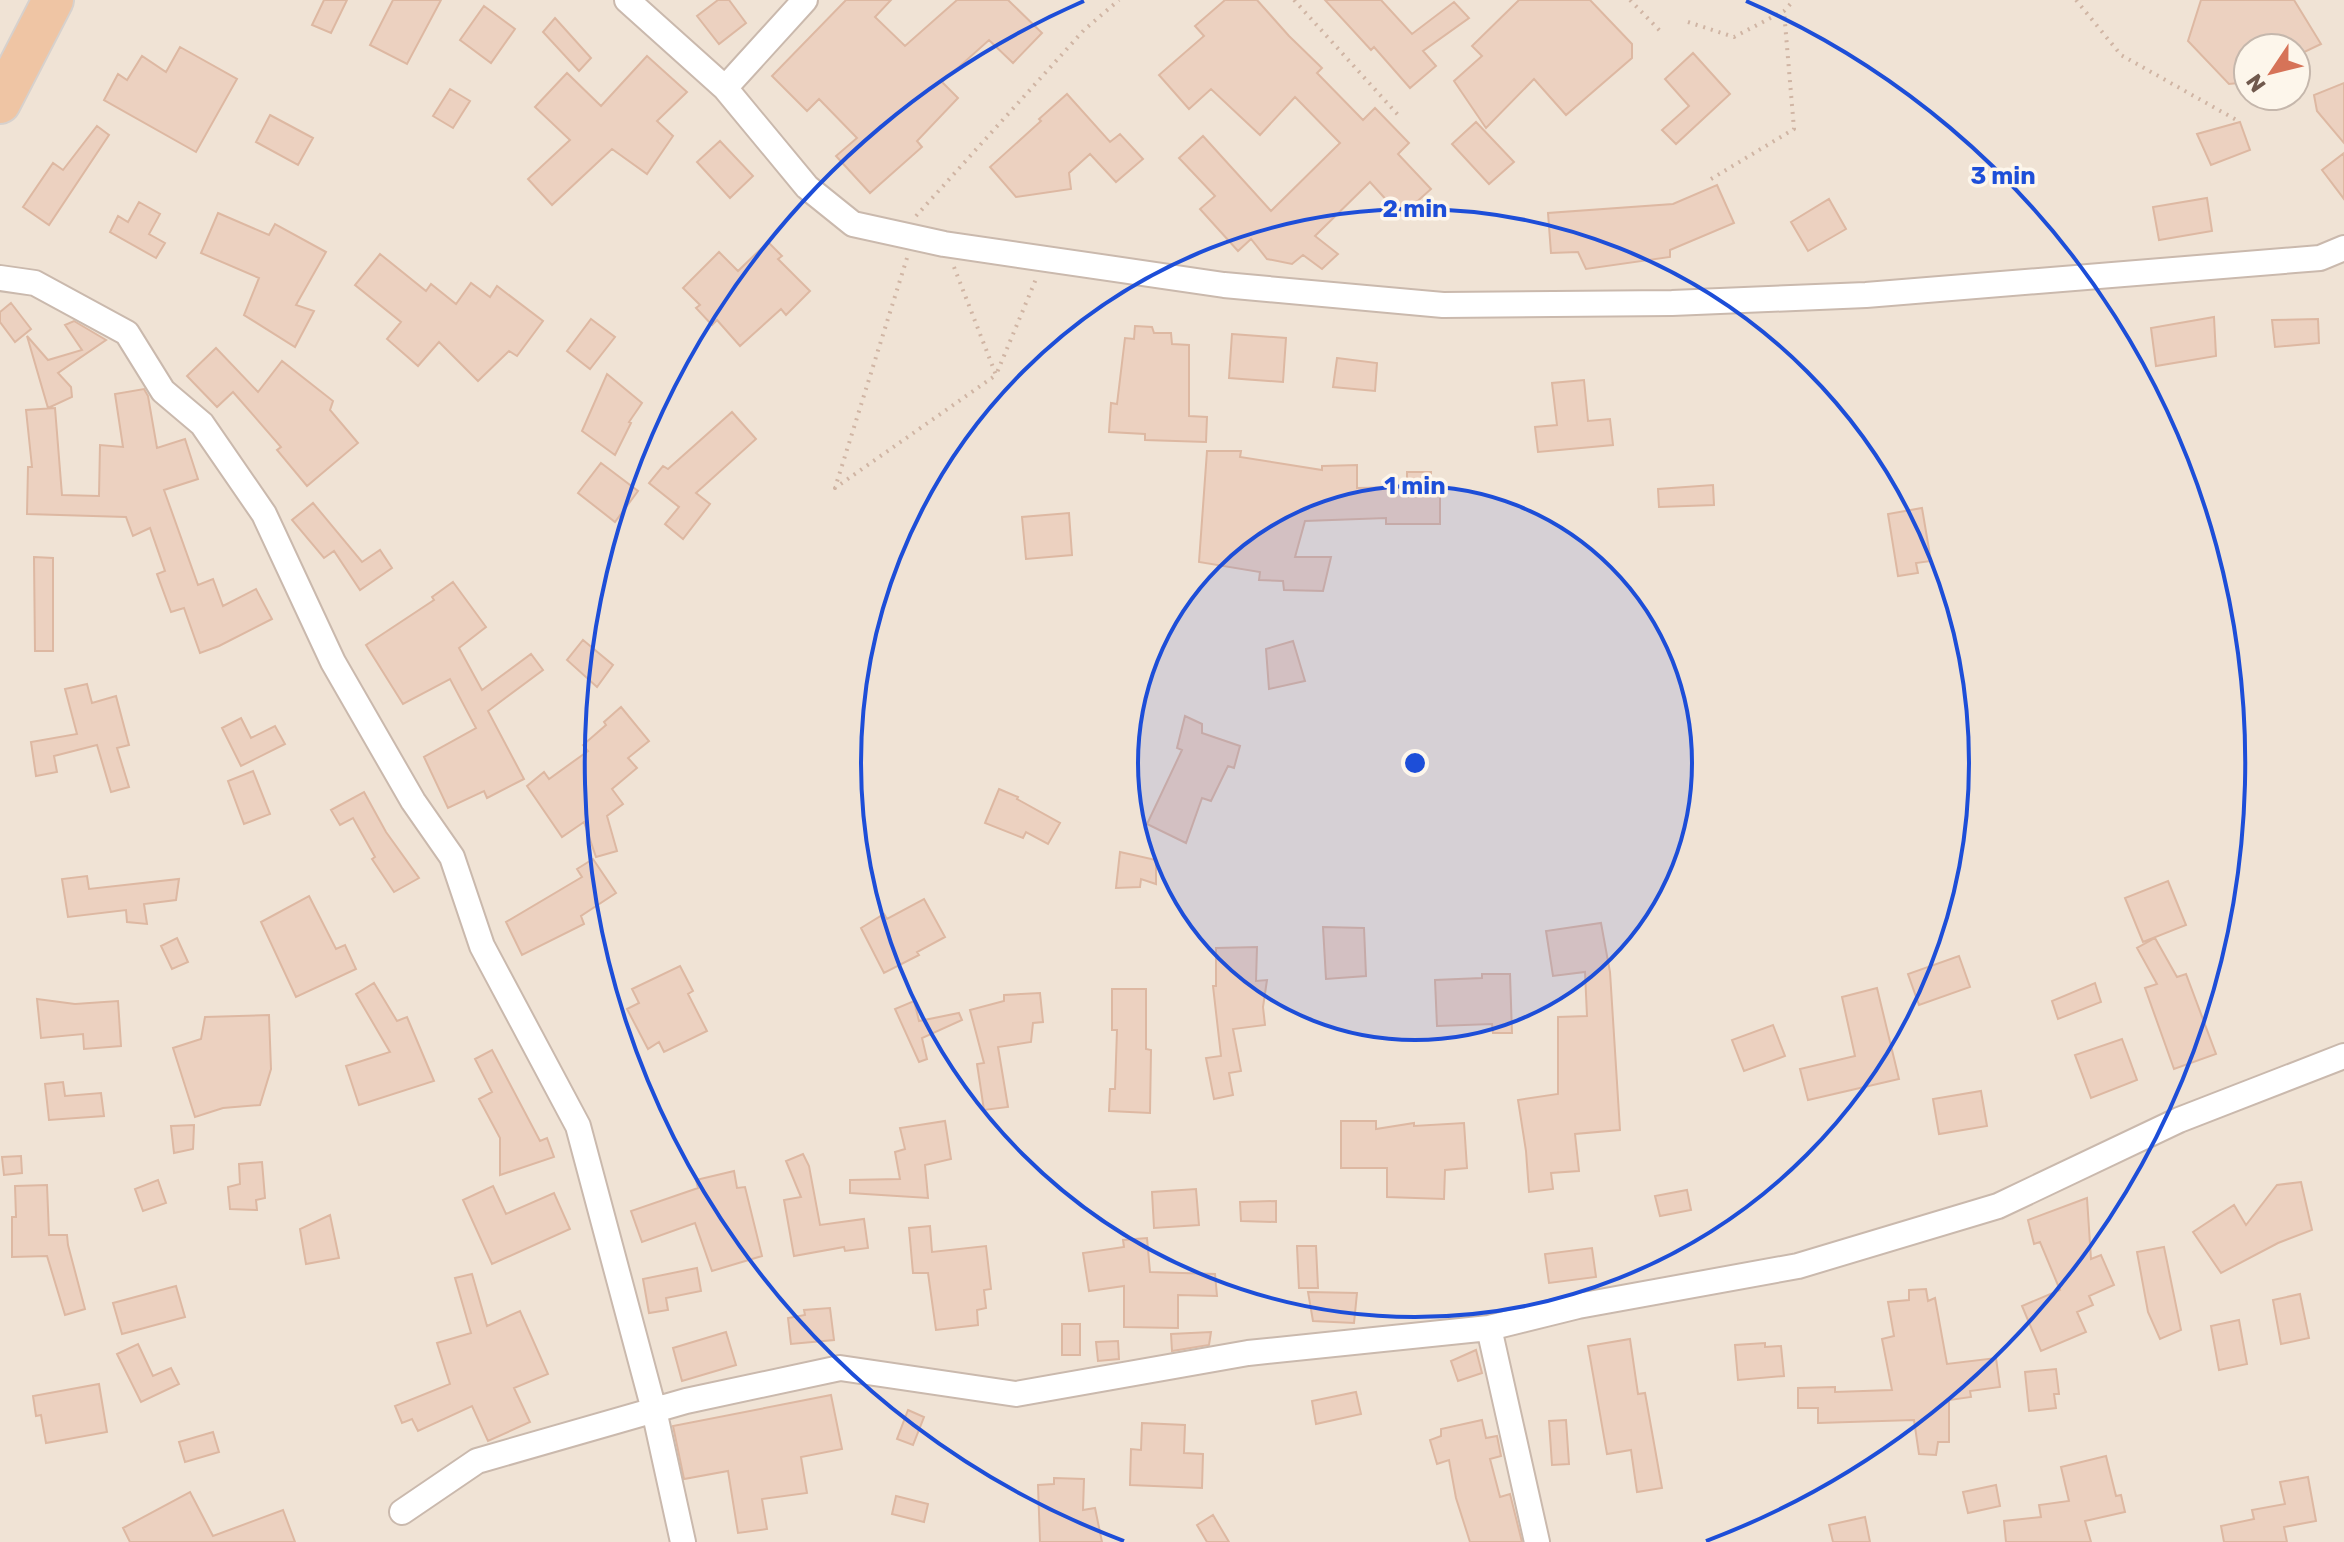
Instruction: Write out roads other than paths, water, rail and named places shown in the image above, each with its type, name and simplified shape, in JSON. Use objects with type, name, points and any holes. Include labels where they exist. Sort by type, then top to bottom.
[{"type":"highway","points":[[0,103],[53,0]]},
{"type":"street","points":[[627,0],[725,88],[807,187],[853,224],[906,238],[1224,285],[1443,305],[1672,303],[1866,295],[2320,258],[2344,248]]},
{"type":"street","points":[[725,88],[805,0]]},
{"type":"street","points":[[0,278],[35,283],[127,333],[163,391],[202,424],[264,514],[333,662],[413,801],[452,857],[482,946],[578,1126],[654,1410],[683,1542]]},
{"type":"street","points":[[402,1512],[477,1461],[654,1410],[840,1368],[1016,1394],[1248,1353],[1489,1328],[1578,1306],[1798,1266],[1998,1206],[2179,1120],[2344,1056]]},
{"type":"street","points":[[1489,1328],[1537,1542]]}]
